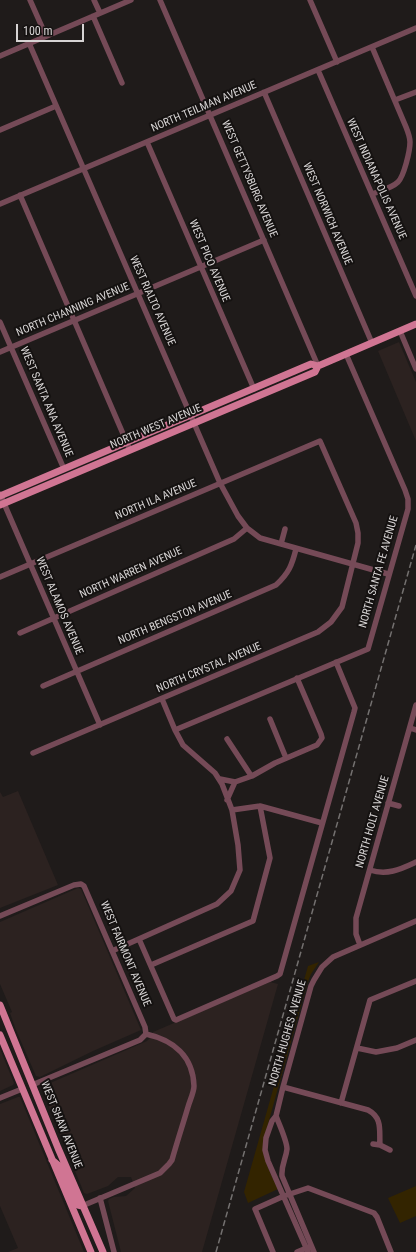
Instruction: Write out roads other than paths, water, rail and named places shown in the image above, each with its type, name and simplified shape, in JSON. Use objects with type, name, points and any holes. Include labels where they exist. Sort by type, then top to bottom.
[{"type":"main road","name":"NORTH WEST AVENUE","points":[[0,495],[311,364],[318,366],[416,324]]},
{"type":"main road","name":"NORTH WEST AVENUE","points":[[2,504],[315,372],[318,366]]},
{"type":"main road","name":"WEST SHAW AVENUE","points":[[0,1006],[82,1206],[103,1252]]},
{"type":"main road","points":[[0,1031],[10,1045],[25,1082],[32,1085]]},
{"type":"main road","name":"WEST SHAW AVENUE","points":[[0,1035],[91,1252]]},
{"type":"main road","points":[[22,1089],[27,1088],[30,1091],[45,1128],[58,1148]]},
{"type":"main road","points":[[52,1160],[59,1166],[74,1202],[82,1206]]},
{"type":"street","points":[[30,0],[46,36]]},
{"type":"street","points":[[94,0],[100,13]]},
{"type":"street","points":[[0,56],[131,0]]},
{"type":"street","name":"WEST GETTYSBURG AVENUE","points":[[160,0],[318,366]]},
{"type":"street","points":[[310,0],[337,62]]},
{"type":"street","points":[[93,16],[122,83]]},
{"type":"street","name":"NORTH TEILMAN AVENUE","points":[[0,204],[416,28]]},
{"type":"street","name":"WEST RIALTO AVENUE","points":[[29,43],[220,483],[238,516],[247,528],[260,538],[388,574]]},
{"type":"street","points":[[372,47],[408,132],[410,141],[402,175],[398,182],[372,194]]},
{"type":"street","name":"WEST INDIANAPOLIS AVENUE","points":[[318,70],[372,194],[413,282],[416,296]]},
{"type":"street","name":"WEST NORWICH AVENUE","points":[[264,92],[372,343]]},
{"type":"street","points":[[395,100],[416,92]]},
{"type":"street","points":[[0,130],[56,106]]},
{"type":"street","name":"WEST PICO AVENUE","points":[[147,142],[254,389]]},
{"type":"street","points":[[20,195],[130,450]]},
{"type":"street","name":"NORTH CHANNING AVENUE","points":[[0,352],[264,240]]},
{"type":"street","name":"WEST SANTA ANA AVENUE","points":[[0,322],[64,469]]},
{"type":"street","points":[[400,331],[416,369]]},
{"type":"street","name":"NORTH SANTA FE AVENUE","points":[[336,662],[368,649],[388,574],[408,509],[408,499],[405,490],[346,354]]},
{"type":"street","name":"NORTH ILA AVENUE","points":[[0,577],[320,441],[356,523],[358,543],[352,564]]},
{"type":"street","name":"WEST ALAMOS AVENUE","points":[[0,495],[2,504],[54,618],[100,725]]},
{"type":"street","name":"NORTH WARREN AVENUE","points":[[20,633],[234,539],[247,528]]},
{"type":"street","points":[[281,544],[285,529]]},
{"type":"street","name":"NORTH BENGSTON AVENUE","points":[[43,686],[276,586],[286,576],[292,564],[296,549]]},
{"type":"street","name":"NORTH CRYSTAL AVENUE","points":[[34,754],[318,632],[330,622],[342,607],[352,564]]},
{"type":"street","points":[[139,939],[174,1019],[176,1020],[280,974],[354,708],[336,662],[175,730]]},
{"type":"street","points":[[220,780],[235,782],[252,776],[275,762],[318,744],[322,738],[321,734],[297,678]]},
{"type":"street","points":[[112,951],[217,904],[231,891],[240,870],[238,845],[232,810],[220,780],[215,773],[183,745],[162,699]]},
{"type":"street","name":"NORTH HOLT AVENUE","points":[[360,945],[356,934],[356,918],[416,705]]},
{"type":"street","points":[[270,719],[286,758]]},
{"type":"street","points":[[410,728],[416,730]]},
{"type":"street","points":[[227,739],[252,776]]},
{"type":"street","points":[[227,800],[235,782]]},
{"type":"street","points":[[388,803],[399,806]]},
{"type":"street","points":[[232,810],[260,806],[322,823]]},
{"type":"street","points":[[151,965],[253,921],[270,858],[260,806]]},
{"type":"street","points":[[370,870],[376,872],[391,872],[416,862]]},
{"type":"street","name":"WEST FAIRMONT AVENUE","points":[[0,916],[74,885],[81,884],[86,888],[145,1027],[146,1034]]},
{"type":"street","name":"NORTH HUGHES AVENUE","points":[[276,1116],[283,1086],[314,980],[322,967],[334,957],[416,921]]},
{"type":"street","points":[[342,1103],[370,1000],[416,981]]},
{"type":"street","points":[[32,1085],[140,1040],[146,1034],[158,1037],[175,1046],[187,1058],[192,1071],[194,1087],[169,1164],[160,1173],[82,1206]]},
{"type":"street","points":[[357,1048],[376,1052],[397,1048],[416,1040]]},
{"type":"street","points":[[283,1086],[368,1110],[373,1113],[378,1118],[380,1123],[380,1145]]},
{"type":"street","points":[[0,1098],[22,1089]]},
{"type":"street","points":[[276,1116],[286,1144],[286,1154],[281,1170],[286,1195]]},
{"type":"street","points":[[276,1116],[272,1121],[266,1144],[267,1156],[286,1195],[308,1249],[314,1252]]},
{"type":"street","points":[[373,1144],[380,1145],[390,1150]]},
{"type":"street","points":[[273,1171],[281,1170]]},
{"type":"street","points":[[273,1252],[255,1209],[286,1195],[308,1188],[370,1211],[377,1216],[391,1252]]},
{"type":"street","points":[[100,1198],[114,1252]]},
{"type":"street","points":[[297,1252],[308,1249]]},
{"type":"railway","points":[[216,1252],[416,545]]}]
